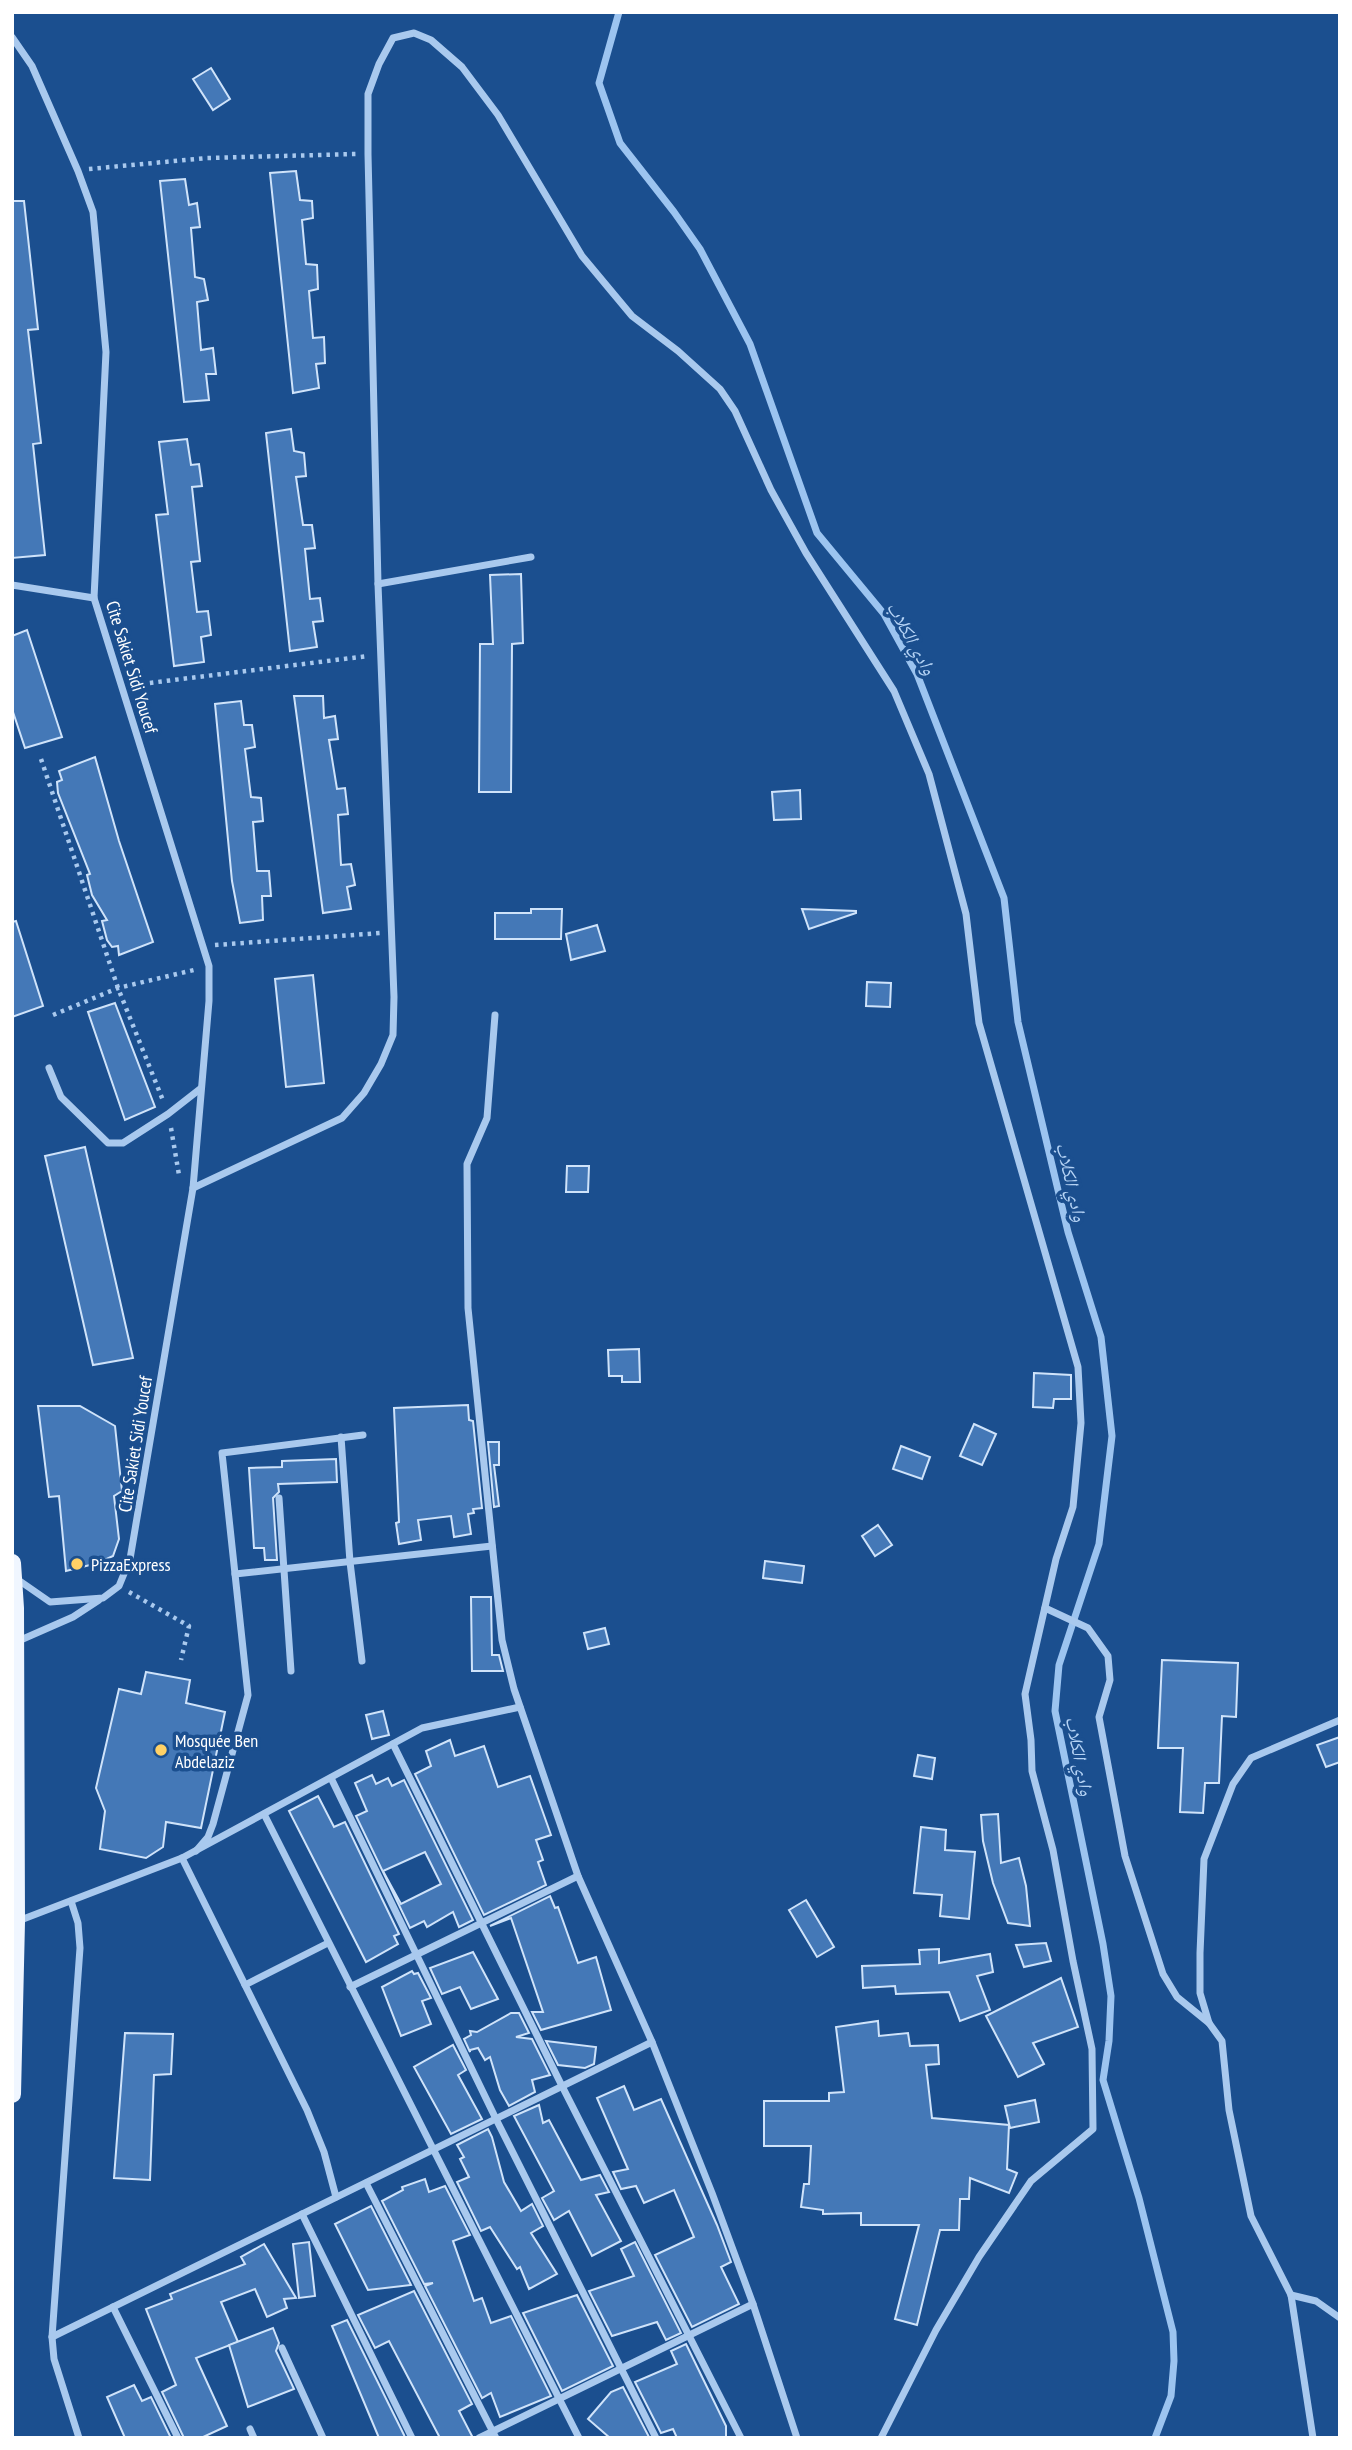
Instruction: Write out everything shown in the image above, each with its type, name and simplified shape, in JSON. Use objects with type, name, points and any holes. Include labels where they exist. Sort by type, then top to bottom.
[{"type":"main road","points":[[12,2094],[16,1922],[13,1570]]},
{"type":"street","points":[[193,1188],[342,1118],[363,1093],[381,1064],[393,1035],[392,932],[378,584],[368,94],[379,64],[393,38],[414,33],[431,40],[462,67],[498,115],[582,256],[632,317],[678,351],[720,389],[735,411],[772,490],[806,553],[894,691],[932,787],[966,914],[979,1023],[1078,1367],[1081,1423],[1073,1507],[1056,1559],[1025,1694],[1031,1740],[1031,1771],[1053,1850],[1092,2049],[1093,2129],[1031,2181],[979,2257],[881,2438]]},
{"type":"street","name":"Cite Sakiet Sidi Youcef","points":[[12,37],[32,66],[93,212],[106,352],[94,598],[209,966],[209,1001],[193,1188],[137,1532],[131,1559],[119,1586]]},
{"type":"street","points":[[378,584],[531,557]]},
{"type":"street","points":[[12,585],[94,598]]},
{"type":"street","points":[[495,1015],[487,1118],[467,1164],[468,1308],[502,1640],[520,1707],[578,1876],[652,2042],[753,2304],[797,2438]]},
{"type":"street","points":[[49,1068],[61,1097],[108,1143],[123,1143],[168,1114],[200,1088]]},
{"type":"street","points":[[196,1851],[208,1837],[213,1824],[248,1695],[222,1453],[363,1435]]},
{"type":"street","points":[[341,1437],[350,1562],[362,1661]]},
{"type":"street","points":[[279,1499],[291,1671]]},
{"type":"street","points":[[235,1574],[492,1546]]},
{"type":"street","points":[[13,1570],[50,1602],[103,1598]]},
{"type":"street","points":[[14,1644],[73,1617],[119,1586]]},
{"type":"street","points":[[1045,1608],[1088,1628],[1108,1656],[1110,1680],[1099,1717],[1125,1856],[1163,1974],[1177,1997],[1209,2023],[1222,2041],[1229,2110],[1251,2216],[1291,2295],[1313,2438]]},
{"type":"street","points":[[16,1922],[182,1858],[422,1728],[520,1707]]},
{"type":"street","points":[[1209,2023],[1200,1993],[1204,1859],[1233,1784],[1251,1758],[1340,1720]]},
{"type":"street","points":[[393,1744],[562,2086],[741,2438]]},
{"type":"street","points":[[331,1778],[496,2119],[656,2438]]},
{"type":"street","points":[[264,1814],[579,2438]]},
{"type":"street","points":[[182,1858],[307,2110],[324,2152],[336,2197]]},
{"type":"street","points":[[350,1987],[578,1876]]},
{"type":"street","points":[[71,1901],[78,1923],[80,1948],[52,2337],[54,2359],[79,2438]]},
{"type":"street","points":[[245,1985],[328,1943]]},
{"type":"street","points":[[52,2337],[652,2042]]},
{"type":"street","points":[[366,2183],[495,2434]]},
{"type":"street","points":[[302,2214],[412,2438]]},
{"type":"street","points":[[1291,2295],[1316,2301],[1340,2318]]},
{"type":"street","points":[[479,2438],[495,2434],[559,2398],[753,2304]]},
{"type":"street","points":[[113,2307],[178,2438]]},
{"type":"street","points":[[282,2347],[323,2438]]},
{"type":"street","points":[[250,2429],[254,2438]]},
{"type":"path","points":[[78,171],[207,158],[368,154]]},
{"type":"path","points":[[122,687],[381,654]]},
{"type":"path","points":[[41,759],[118,989],[168,1114],[180,1180]]},
{"type":"path","points":[[204,946],[392,932]]},
{"type":"path","points":[[53,1015],[118,989],[209,966]]},
{"type":"path","points":[[119,1586],[189,1626],[181,1660]]},
{"type":"building","points":[[211,68],[230,99],[213,110],[193,79]]},
{"type":"building","points":[[296,171],[300,200],[312,201],[313,218],[302,220],[306,264],[317,265],[318,289],[309,291],[313,338],[324,337],[325,363],[316,364],[319,388],[293,393],[270,173]]},
{"type":"building","points":[[185,179],[189,205],[197,203],[200,227],[191,228],[195,277],[204,279],[208,300],[197,302],[201,350],[213,348],[216,374],[206,374],[209,400],[184,402],[160,181]]},
{"type":"building","points":[[12,201],[24,201],[38,329],[28,330],[41,443],[33,444],[45,555],[12,558]]},
{"type":"building","points":[[291,429],[294,451],[304,453],[306,476],[296,477],[303,525],[312,525],[315,548],[305,549],[310,599],[320,598],[323,621],[313,622],[317,647],[290,651],[266,433]]},
{"type":"building","points":[[187,439],[191,465],[199,464],[202,486],[192,487],[200,561],[191,562],[197,612],[208,611],[211,635],[201,637],[204,662],[174,666],[156,515],[168,514],[159,442]]},
{"type":"building","points":[[521,574],[523,643],[512,644],[511,792],[479,792],[480,644],[493,644],[490,575]]},
{"type":"building","points":[[27,630],[62,737],[25,748],[12,709],[12,636]]},
{"type":"building","points":[[294,696],[323,696],[324,718],[335,716],[338,739],[329,740],[337,789],[345,788],[348,814],[338,815],[341,865],[351,864],[355,885],[347,887],[351,909],[323,913]]},
{"type":"building","points":[[241,701],[244,725],[252,725],[255,747],[245,749],[251,797],[261,798],[263,821],[253,822],[257,871],[269,871],[271,896],[262,896],[263,920],[240,923],[232,881],[215,704]]},
{"type":"building","points":[[95,757],[119,841],[153,942],[119,955],[118,946],[112,947],[107,940],[102,921],[107,920],[92,895],[87,875],[90,874],[58,793],[57,782],[62,780],[59,771]]},
{"type":"building","points":[[800,790],[801,819],[774,820],[772,792]]},
{"type":"building","points":[[531,909],[562,909],[561,939],[495,939],[495,913],[531,913]]},
{"type":"building","points":[[802,909],[856,911],[856,913],[809,929]]},
{"type":"building","points":[[16,921],[43,1006],[12,1017],[12,922]]},
{"type":"building","points":[[597,925],[605,951],[571,960],[566,934]]},
{"type":"building","points":[[313,975],[324,1083],[286,1087],[275,979]]},
{"type":"building","points":[[867,982],[891,983],[890,1007],[866,1006]]},
{"type":"building","points":[[115,1003],[155,1107],[125,1120],[88,1012]]},
{"type":"building","points":[[85,1147],[133,1358],[93,1365],[45,1156]]},
{"type":"building","points":[[567,1166],[589,1166],[588,1192],[566,1192]]},
{"type":"building","points":[[639,1349],[640,1382],[622,1382],[622,1376],[609,1376],[608,1350]]},
{"type":"building","points":[[1034,1373],[1071,1375],[1071,1399],[1054,1399],[1053,1408],[1033,1407]]},
{"type":"building","points":[[468,1405],[469,1420],[473,1421],[482,1508],[473,1509],[474,1513],[468,1514],[471,1534],[454,1537],[451,1516],[418,1520],[421,1540],[399,1544],[396,1523],[399,1522],[394,1408]]},
{"type":"building","points":[[38,1406],[80,1406],[115,1426],[122,1491],[114,1496],[119,1539],[113,1556],[98,1563],[66,1571],[59,1496],[49,1497]]},
{"type":"building","points":[[974,1424],[996,1434],[982,1465],[960,1456]]},
{"type":"building","points":[[488,1442],[499,1442],[499,1465],[494,1465],[499,1506],[494,1507]]},
{"type":"building","points":[[901,1446],[930,1457],[922,1479],[893,1469]]},
{"type":"building","points":[[336,1459],[337,1482],[278,1484],[279,1492],[273,1498],[277,1560],[265,1560],[264,1548],[254,1548],[249,1468],[282,1467],[282,1461]]},
{"type":"building","points":[[878,1525],[892,1545],[875,1556],[862,1536]]},
{"type":"building","points":[[765,1561],[804,1566],[802,1583],[763,1578]]},
{"type":"building","points":[[471,1597],[491,1597],[492,1655],[499,1655],[503,1671],[472,1671]]},
{"type":"building","points":[[605,1628],[609,1644],[588,1649],[584,1633]]},
{"type":"building","points":[[1162,1660],[1238,1663],[1236,1717],[1222,1716],[1219,1783],[1205,1783],[1203,1813],[1180,1812],[1183,1748],[1158,1748]]},
{"type":"building","name":"Mosquée Ben Abdelaziz","points":[[146,1672],[190,1680],[186,1703],[225,1712],[201,1828],[166,1822],[163,1847],[146,1858],[100,1849],[105,1811],[96,1788],[119,1689],[141,1694]]},
{"type":"building","points":[[383,1711],[389,1735],[372,1739],[366,1715]]},
{"type":"building","points":[[1340,1737],[1340,1762],[1326,1767],[1317,1745]]},
{"type":"building","points":[[450,1740],[455,1756],[484,1746],[498,1787],[530,1776],[551,1835],[536,1840],[543,1860],[538,1862],[546,1885],[484,1915],[415,1774],[431,1766],[426,1751]]},
{"type":"building","points":[[918,1755],[935,1758],[932,1779],[914,1776]]},
{"type":"building","points":[[372,1775],[376,1784],[388,1778],[392,1786],[404,1780],[473,1920],[459,1927],[453,1912],[427,1927],[424,1921],[410,1928],[356,1816],[367,1811],[355,1783]],"holes":[[[425,1852],[441,1884],[401,1904],[383,1871]]]},
{"type":"building","points":[[318,1796],[334,1827],[345,1822],[399,1934],[394,1936],[398,1944],[366,1962],[289,1811]]},
{"type":"building","points":[[998,1814],[1001,1863],[1019,1858],[1026,1886],[1030,1926],[1008,1923],[993,1883],[983,1841],[981,1815]]},
{"type":"building","points":[[921,1827],[946,1830],[945,1850],[975,1852],[969,1919],[940,1916],[942,1895],[914,1893]]},
{"type":"building","points":[[550,1896],[555,1908],[558,1907],[578,1963],[596,1957],[611,2010],[541,2030],[532,2012],[543,2012],[511,1918],[490,1926]]},
{"type":"building","points":[[806,1900],[834,1947],[817,1957],[789,1910]]},
{"type":"building","points":[[1046,1943],[1051,1961],[1024,1967],[1016,1945]]},
{"type":"building","points":[[939,1949],[939,1963],[990,1954],[993,1972],[977,1976],[990,2010],[960,2021],[949,1992],[896,1994],[895,1986],[863,1988],[862,1966],[920,1964],[919,1950]]},
{"type":"building","points":[[473,1952],[498,1999],[471,2009],[460,1987],[442,1994],[430,1968]]},
{"type":"building","points":[[412,1971],[414,1974],[418,1973],[431,1998],[422,2001],[431,2024],[401,2036],[382,1987]]},
{"type":"building","points":[[1061,1978],[1078,2027],[1033,2043],[1044,2064],[1018,2077],[986,2016]]},
{"type":"building","points":[[511,2013],[519,2013],[529,2033],[516,2037],[532,2039],[550,2075],[532,2080],[535,2092],[509,2106],[500,2090],[490,2057],[485,2060],[478,2048],[470,2052],[464,2039],[471,2035],[470,2031],[477,2032]]},
{"type":"building","points":[[878,2021],[879,2036],[908,2033],[910,2046],[938,2045],[939,2064],[926,2065],[932,2118],[1009,2125],[1007,2169],[1017,2173],[1009,2193],[970,2178],[969,2199],[960,2199],[959,2230],[940,2230],[917,2325],[895,2319],[919,2225],[861,2225],[861,2213],[823,2214],[823,2210],[801,2207],[804,2184],[809,2184],[811,2146],[764,2146],[764,2101],[829,2101],[829,2093],[844,2092],[836,2027]]},
{"type":"building","points":[[125,2033],[173,2034],[171,2074],[154,2075],[150,2180],[114,2178]]},
{"type":"building","points":[[546,2041],[596,2047],[594,2064],[585,2068],[558,2065]]},
{"type":"building","points":[[453,2045],[466,2070],[458,2075],[482,2119],[451,2134],[414,2067]]},
{"type":"building","points":[[624,2086],[634,2110],[661,2099],[731,2262],[721,2267],[739,2304],[692,2327],[655,2255],[694,2237],[674,2190],[644,2203],[636,2186],[621,2189],[613,2172],[628,2169],[597,2098]]},
{"type":"building","points":[[1035,2100],[1039,2122],[1010,2128],[1005,2106]]},
{"type":"building","points":[[539,2105],[543,2123],[549,2120],[581,2180],[600,2175],[609,2192],[596,2195],[621,2241],[592,2256],[569,2211],[554,2220],[542,2198],[554,2191],[514,2116]]},
{"type":"building","points":[[488,2129],[504,2182],[521,2211],[532,2204],[543,2226],[531,2233],[557,2274],[529,2289],[520,2267],[517,2269],[490,2227],[481,2231],[457,2182],[469,2177],[460,2159],[464,2157],[457,2145]]},
{"type":"building","points":[[425,2179],[429,2192],[445,2186],[470,2235],[453,2241],[474,2301],[482,2298],[491,2323],[511,2316],[551,2396],[500,2417],[491,2393],[482,2398],[425,2286],[433,2283],[424,2284],[382,2201],[403,2190],[402,2187]]},
{"type":"building","points":[[371,2206],[411,2285],[368,2290],[335,2224]]},
{"type":"building","points":[[309,2242],[315,2296],[299,2298],[293,2244]]},
{"type":"building","points":[[635,2242],[681,2333],[666,2340],[657,2322],[612,2336],[589,2291],[634,2276],[621,2249]]},
{"type":"building","points":[[264,2244],[296,2298],[284,2299],[287,2308],[267,2317],[255,2289],[221,2302],[238,2342],[196,2358],[227,2426],[201,2438],[184,2438],[162,2392],[176,2385],[146,2309],[172,2299],[170,2294],[245,2264],[241,2257]]},
{"type":"building","points":[[414,2291],[472,2404],[459,2411],[473,2438],[440,2438],[389,2341],[375,2348],[358,2315]]},
{"type":"building","points":[[577,2295],[613,2366],[562,2391],[523,2313]]},
{"type":"building","points":[[347,2320],[405,2438],[379,2438],[332,2326]]},
{"type":"building","points":[[273,2328],[279,2343],[276,2351],[294,2389],[248,2407],[229,2345]]},
{"type":"building","points":[[686,2344],[726,2426],[726,2438],[677,2438],[673,2429],[661,2433],[635,2382],[677,2364],[671,2351]]},
{"type":"building","points":[[134,2385],[142,2401],[151,2397],[171,2438],[125,2438],[107,2397]]},
{"type":"building","points":[[623,2387],[649,2437],[610,2438],[588,2419],[611,2392]]},
{"type":"waterway","name":"وادي الكلاب","points":[[619,12],[599,83],[620,143],[700,249],[750,344],[817,533],[884,614],[917,674],[1004,898],[1018,1022],[1068,1232],[1101,1337],[1112,1436],[1099,1544],[1059,1665],[1055,1711],[1103,1944],[1111,1996],[1109,2041],[1103,2080],[1139,2198],[1173,2332],[1171,2396],[1155,2438]]},
{"type":"place","name":"PizzaExpress","points":[[77,1564]]},
{"type":"place","name":"Mosquée Ben Abdelaziz","points":[[161,1750]]}]
